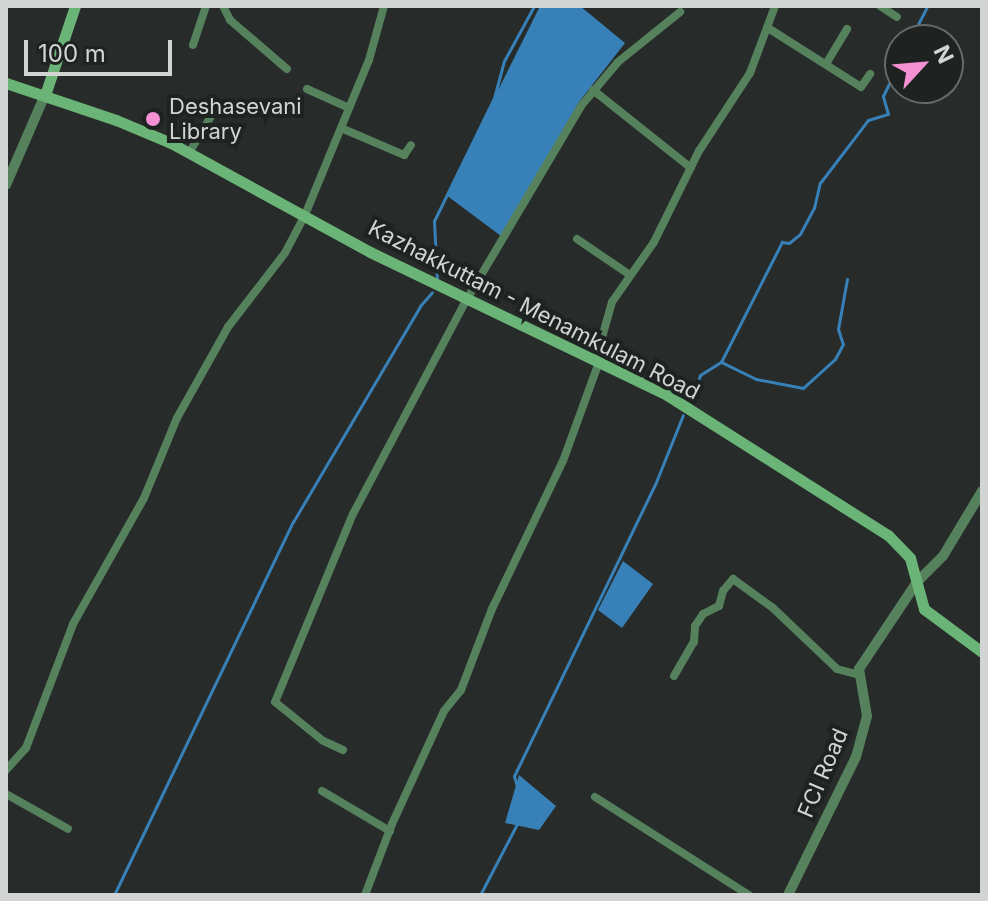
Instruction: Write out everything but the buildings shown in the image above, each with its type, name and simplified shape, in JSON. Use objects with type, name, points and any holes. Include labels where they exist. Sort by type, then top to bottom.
[{"type":"main road","points":[[45,95],[75,6]]},
{"type":"main road","name":"Kazhakkuttam - Menamkulam Road","points":[[6,83],[116,120],[189,153],[370,252],[598,365],[667,395],[888,535],[910,558],[924,609],[982,652]]},
{"type":"street","points":[[193,45],[206,6]]},
{"type":"street","points":[[223,6],[230,20],[287,69]]},
{"type":"street","points":[[6,770],[26,748],[73,624],[144,498],[177,418],[228,327],[285,253],[305,215],[369,60],[384,6]]},
{"type":"street","points":[[365,895],[444,711],[461,690],[477,656],[483,629],[563,461],[598,365],[599,348],[612,302],[674,207],[691,168],[729,101],[750,73],[775,6]]},
{"type":"street","points":[[880,6],[897,17]]},
{"type":"street","points":[[343,750],[322,740],[275,702],[370,479],[467,299],[593,90],[618,62],[680,12]]},
{"type":"street","points":[[768,28],[861,87],[870,74]]},
{"type":"street","points":[[826,64],[847,29]]},
{"type":"street","points":[[307,89],[349,108]]},
{"type":"street","points":[[593,90],[691,168]]},
{"type":"street","points":[[6,185],[45,95]]},
{"type":"street","points":[[189,153],[216,108]]},
{"type":"street","points":[[341,128],[404,155],[411,145]]},
{"type":"street","points":[[577,239],[630,275]]},
{"type":"street","points":[[674,676],[694,642],[695,626],[703,614],[719,606],[723,591],[733,579],[773,608],[837,669],[860,675],[859,669],[917,582],[943,556],[982,491]]},
{"type":"street","name":"FCI Road","points":[[788,895],[856,757],[867,716],[860,675]]},
{"type":"street","points":[[322,791],[390,831]]},
{"type":"street","points":[[6,794],[68,829]]},
{"type":"street","points":[[595,797],[749,895]]},
{"type":"water","points":[[540,6],[580,6],[625,43],[579,102],[501,236],[446,195]]},
{"type":"water","points":[[623,561],[653,584],[622,628],[598,610]]},
{"type":"water","points":[[519,775],[556,806],[539,830],[505,823]]},
{"type":"waterway","points":[[437,279],[434,221],[494,98],[504,61],[534,6]]},
{"type":"waterway","points":[[918,24],[927,6]]},
{"type":"waterway","points":[[884,94],[884,100]]},
{"type":"waterway","points":[[847,279],[838,329],[843,344],[835,359],[803,388],[756,379],[721,362],[782,242],[789,243],[800,234],[814,208],[820,183],[868,120],[888,114],[885,104]]},
{"type":"waterway","points":[[114,895],[293,522],[420,306],[432,292]]},
{"type":"waterway","points":[[690,399],[700,375],[721,362]]},
{"type":"waterway","points":[[517,786],[514,776],[656,482],[683,415]]},
{"type":"waterway","points":[[480,895],[518,822]]},
{"type":"place","name":"Deshasevani Library","points":[[153,119]]}]
